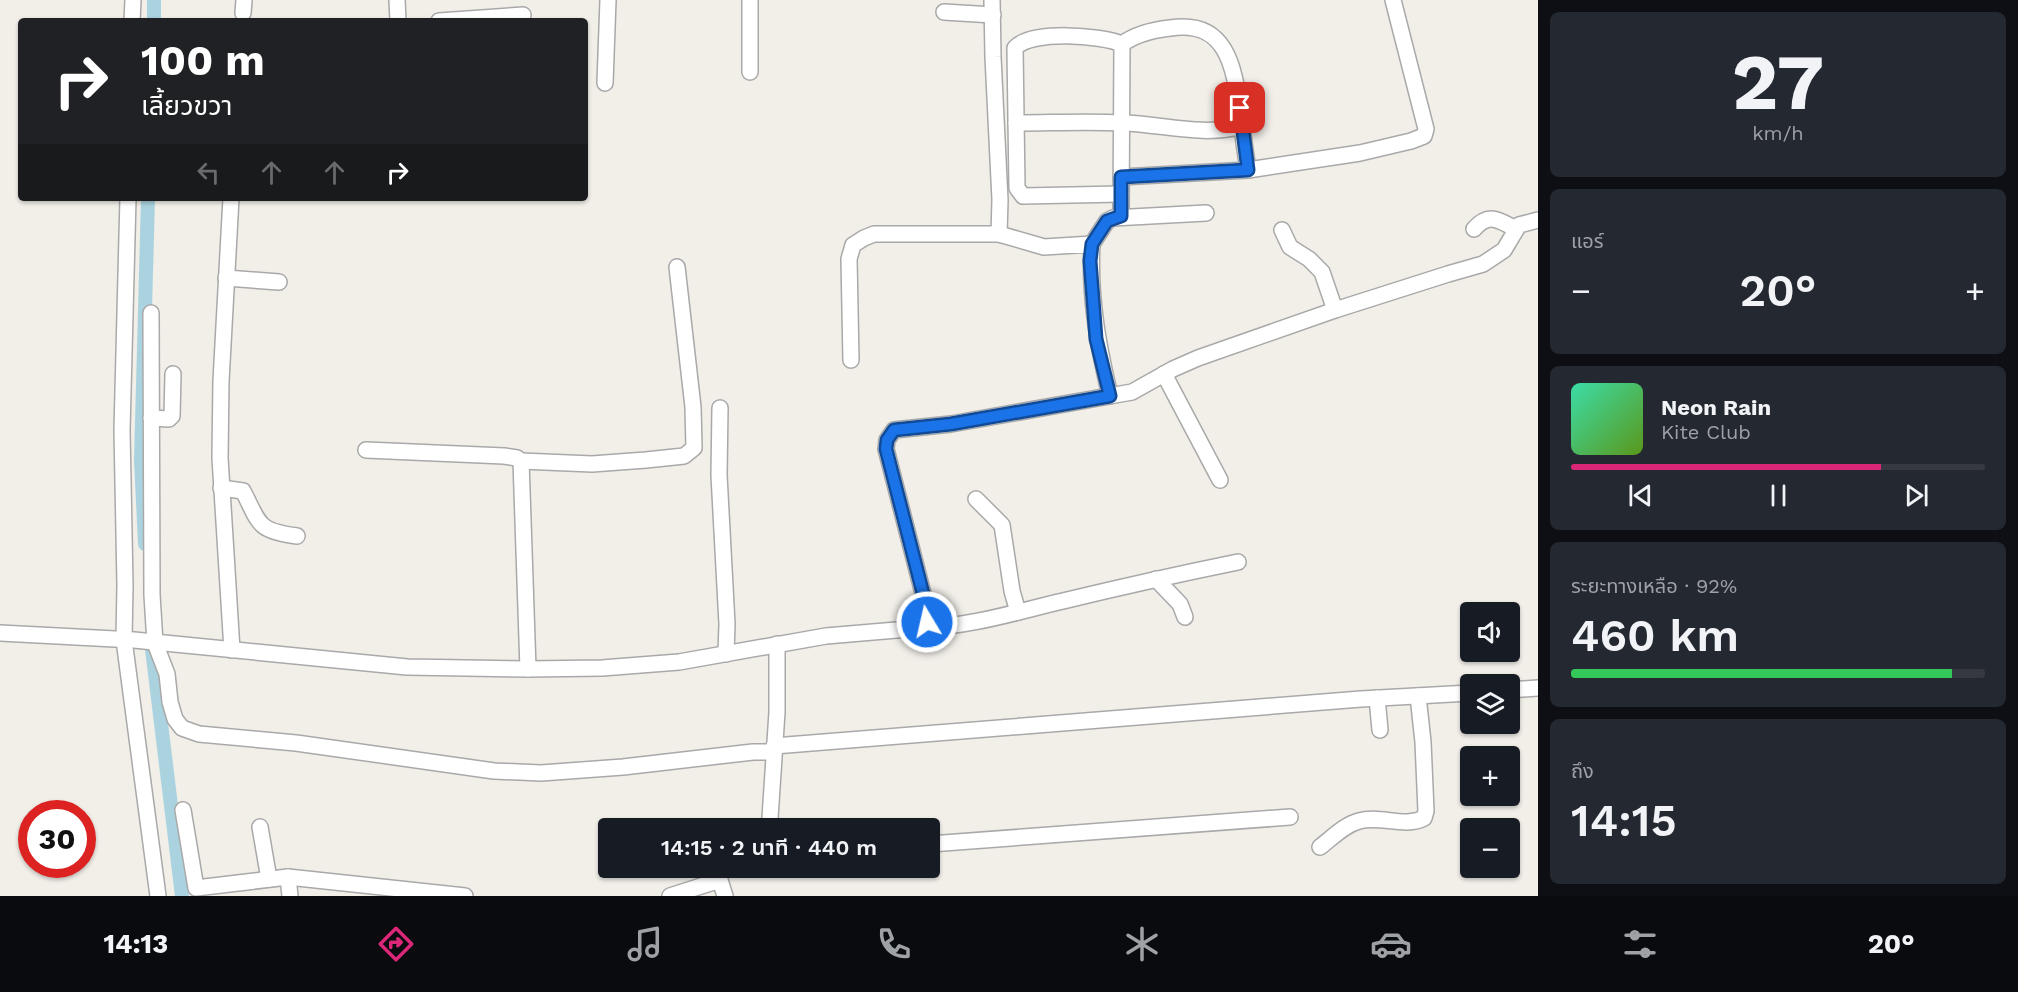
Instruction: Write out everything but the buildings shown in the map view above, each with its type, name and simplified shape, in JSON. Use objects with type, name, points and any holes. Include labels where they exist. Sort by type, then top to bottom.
[{"type":"street","points":[[132,18],[133,0]]},
{"type":"street","points":[[397,0],[398,18]]},
{"type":"street","points":[[605,82],[608,0]]},
{"type":"street","points":[[750,0],[750,72]]},
{"type":"street","points":[[1121,177],[1248,170],[1360,153],[1424,136],[1426,129],[1393,0]]},
{"type":"street","points":[[944,12],[993,7],[993,57],[1000,200],[999,234]]},
{"type":"street","points":[[499,18],[523,15]]},
{"type":"street","points":[[1122,44],[1132,37],[1153,30],[1186,25],[1212,35],[1228,54],[1235,73],[1248,170]]},
{"type":"street","points":[[1121,194],[1023,196],[1017,189],[1015,48],[1019,44],[1055,36],[1110,39],[1122,44]]},
{"type":"street","points":[[1121,216],[1122,44]]},
{"type":"street","points":[[1016,123],[1122,122],[1152,124],[1191,131],[1218,131],[1242,126]]},
{"type":"street","points":[[128,201],[122,430],[125,585],[129,640],[158,896]]},
{"type":"street","points":[[231,201],[221,381],[221,488],[232,650]]},
{"type":"street","points":[[1110,396],[1096,339],[1090,261],[1092,244],[1107,221],[1121,216],[1206,213]]},
{"type":"street","points":[[1474,230],[1483,220],[1491,218],[1516,229]]},
{"type":"street","points":[[920,628],[927,622],[928,613],[886,449],[887,440],[894,430],[951,424],[1132,392],[1198,358],[1335,310],[1483,264],[1504,250],[1519,225],[1538,220]]},
{"type":"street","points":[[1282,230],[1290,247],[1309,259],[1322,272],[1335,310]]},
{"type":"street","points":[[851,360],[849,259],[853,245],[864,238],[874,234],[999,234],[1044,247],[1092,244]]},
{"type":"street","points":[[366,450],[504,456],[521,461],[592,464],[684,456],[694,448],[693,407],[677,267]]},
{"type":"street","points":[[226,278],[279,282]]},
{"type":"street","points":[[151,313],[154,643],[167,674],[170,702],[175,719],[182,728],[199,734],[296,742],[494,771],[541,773],[624,767],[774,749],[1377,698],[1460,694]]},
{"type":"street","points":[[151,418],[169,419],[172,416],[173,374]]},
{"type":"street","points":[[1164,374],[1220,480]]},
{"type":"street","points":[[720,408],[719,475],[727,624],[726,654]]},
{"type":"street","points":[[521,461],[528,669]]},
{"type":"street","points":[[221,488],[243,491],[254,516],[262,526],[276,534],[297,536]]},
{"type":"street","points":[[976,499],[1002,525],[1012,591],[1018,612]]},
{"type":"street","points":[[0,633],[129,640],[407,667],[602,668],[680,663],[826,636],[943,627],[992,619],[1156,579],[1238,562]]},
{"type":"street","points":[[1156,579],[1180,604],[1185,617]]},
{"type":"street","points":[[770,818],[778,681],[777,644]]},
{"type":"street","points":[[1520,689],[1538,688]]},
{"type":"street","points":[[1320,847],[1350,824],[1359,821],[1376,819],[1407,822],[1424,818],[1426,811],[1423,742],[1418,696]]},
{"type":"street","points":[[1377,698],[1380,729]]},
{"type":"street","points":[[183,810],[196,888],[288,877],[465,896]]},
{"type":"street","points":[[940,843],[1290,817]]},
{"type":"street","points":[[260,827],[269,879]]},
{"type":"street","points":[[288,877],[290,896]]},
{"type":"street","points":[[670,896],[720,880],[725,896]]},
{"type":"waterway","points":[[154,0],[154,18]]},
{"type":"waterway","points":[[145,544],[141,460],[148,201]]},
{"type":"waterway","points":[[151,641],[182,896]]},
{"type":"route","points":[[927,622],[928,613],[891,473],[886,449],[887,440],[894,430],[951,424],[1110,396],[1096,339],[1090,261],[1092,244],[1107,221],[1121,216],[1121,177],[1248,170],[1240,108]]}]
